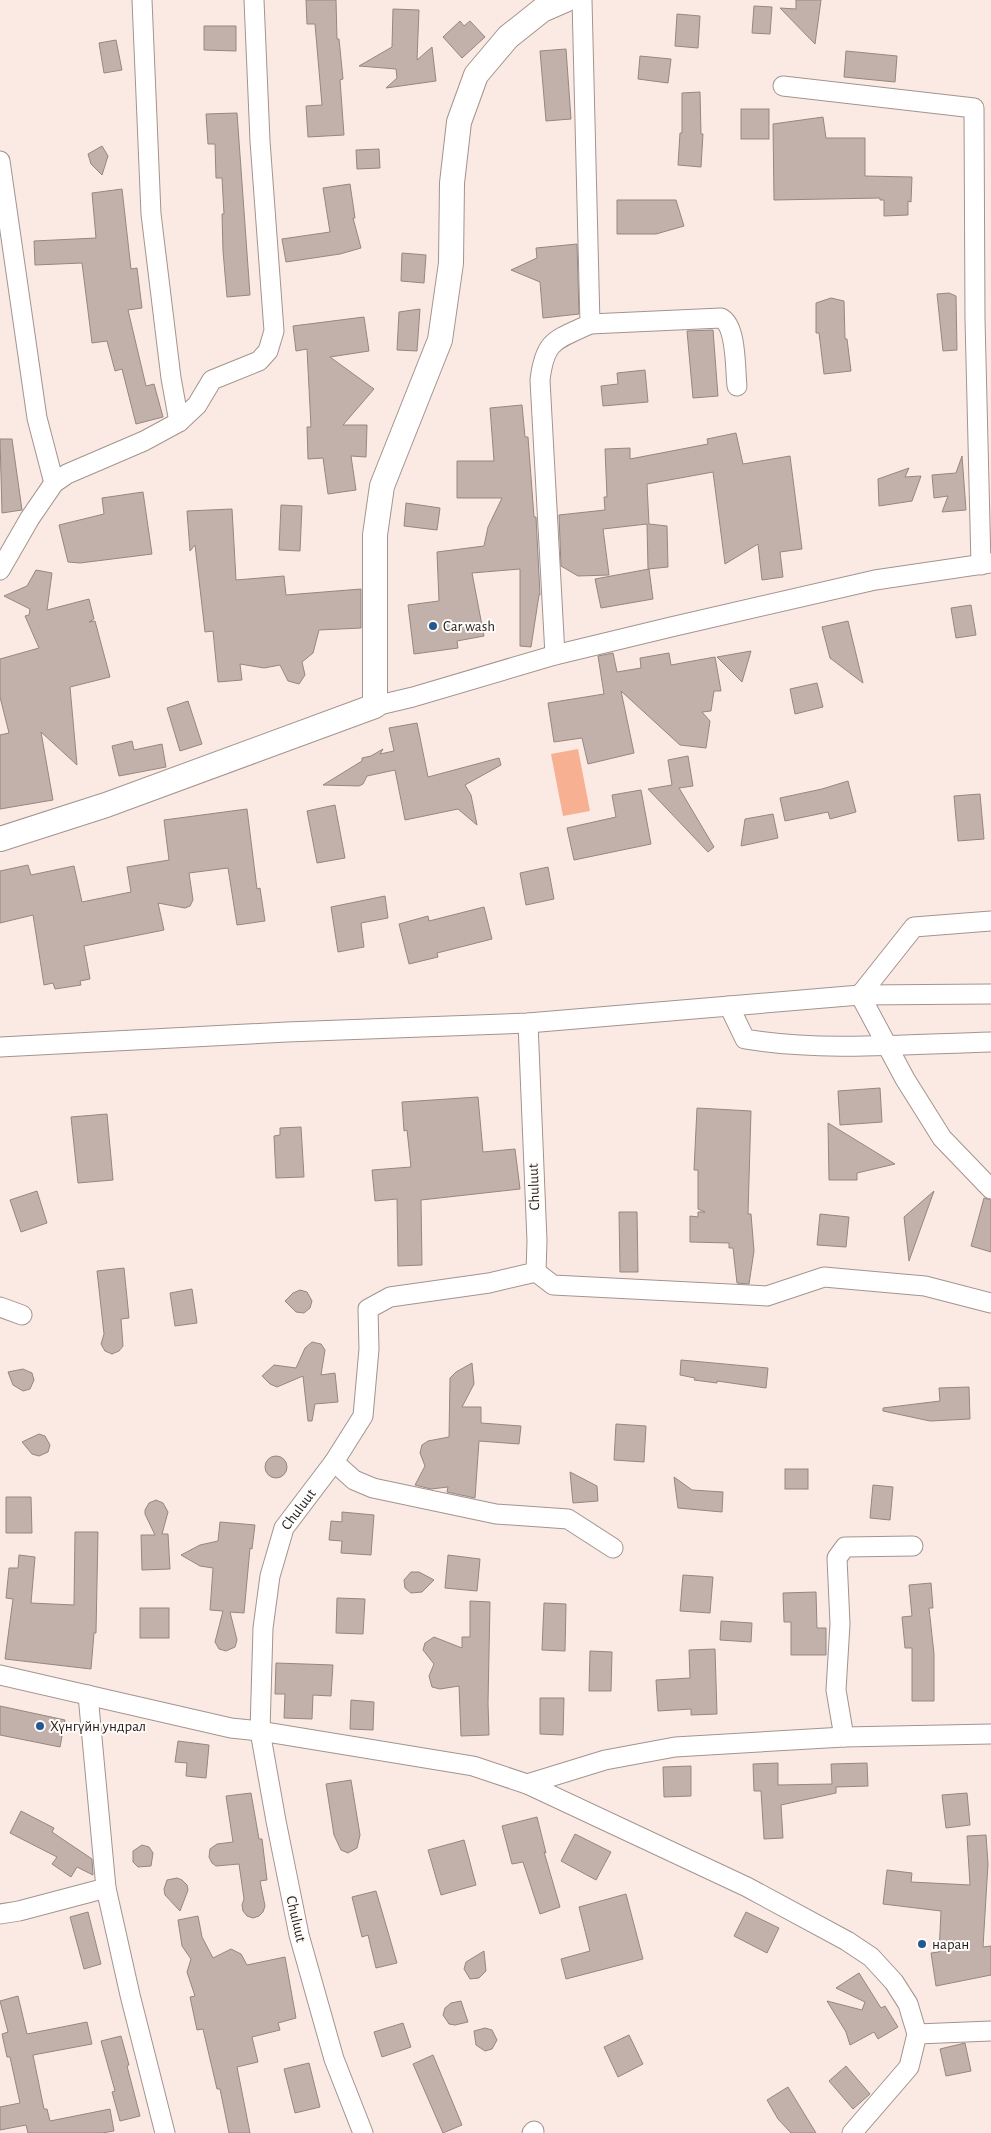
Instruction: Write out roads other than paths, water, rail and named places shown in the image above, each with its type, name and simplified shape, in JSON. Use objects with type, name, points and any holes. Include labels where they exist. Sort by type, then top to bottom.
[{"type":"street","points":[[142,0],[151,214],[178,422]]},
{"type":"street","points":[[0,570],[30,518],[54,483],[68,474],[144,441],[178,422],[197,405],[212,380],[259,361],[268,351],[274,331],[260,142],[254,0]]},
{"type":"street","points":[[375,706],[375,535],[382,486],[440,340],[451,263],[452,183],[460,122],[476,75],[508,37],[542,10],[565,0]]},
{"type":"street","points":[[582,0],[590,324]]},
{"type":"street","points":[[0,839],[106,805],[375,706],[414,697],[555,655],[875,580],[986,564],[975,319],[974,108],[783,86]]},
{"type":"street","points":[[0,161],[37,418],[54,483]]},
{"type":"street","points":[[555,655],[540,380],[542,360],[552,342],[590,324],[721,318],[727,321],[731,330],[737,386]]},
{"type":"street","points":[[860,995],[914,927],[991,922]]},
{"type":"street","points":[[0,1047],[297,1031],[528,1023],[860,995],[991,994]]},
{"type":"street","points":[[860,995],[886,1045],[942,1138],[991,1190]]},
{"type":"street","points":[[729,1006],[745,1039],[779,1045],[886,1045],[991,1042]]},
{"type":"street","name":"Chuluut","points":[[363,2133],[334,2059],[299,1935],[276,1820],[260,1731],[262,1628],[270,1576],[284,1528],[334,1462],[363,1416],[369,1349],[368,1308],[390,1297],[489,1283],[536,1272],[537,1241],[528,1023]]},
{"type":"street","points":[[536,1272],[553,1285],[767,1296],[824,1277],[925,1286],[991,1303]]},
{"type":"street","points":[[0,1307],[22,1315]]},
{"type":"street","points":[[334,1462],[354,1480],[374,1488],[496,1514],[568,1519],[613,1548]]},
{"type":"street","points":[[844,1737],[836,1690],[840,1624],[837,1558],[845,1546],[913,1546]]},
{"type":"street","points":[[0,1675],[231,1728],[260,1731],[473,1766],[527,1784],[747,1887],[848,1941],[871,1957],[894,1982],[908,2004],[917,2034],[909,2067],[852,2133]]},
{"type":"street","points":[[88,1695],[106,1888],[130,1995],[165,2133]]},
{"type":"street","points":[[527,1784],[605,1760],[676,1748],[844,1737],[991,1734]]},
{"type":"street","points":[[0,1914],[19,1911],[106,1888]]},
{"type":"street","points":[[917,2034],[991,2031]]},
{"type":"place","name":"Car wash","points":[[433,626]]},
{"type":"place","name":"Хүнгүйн ундрал","points":[[40,1726]]},
{"type":"place","name":"наран","points":[[922,1944]]}]
